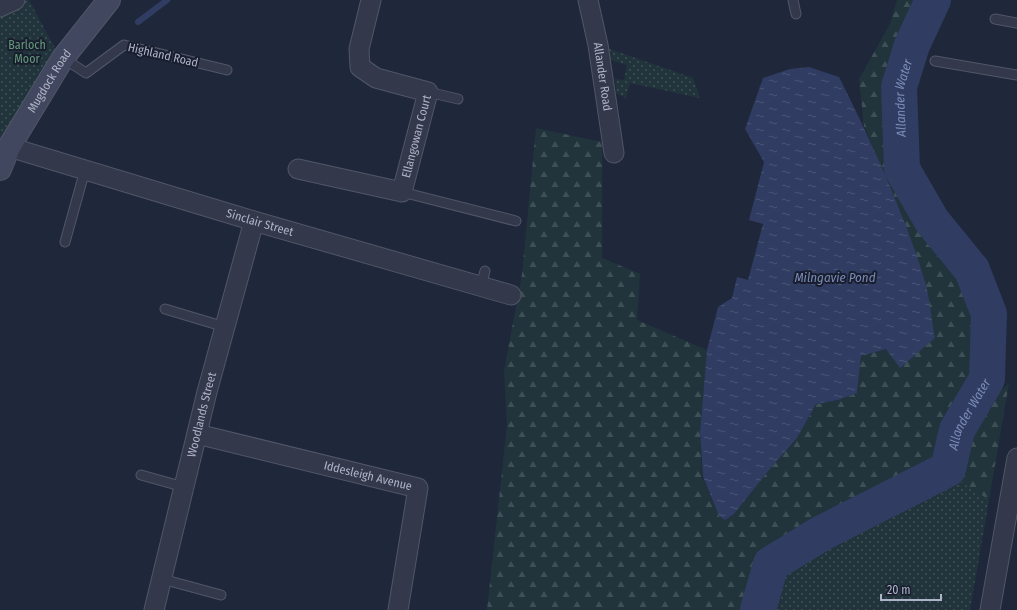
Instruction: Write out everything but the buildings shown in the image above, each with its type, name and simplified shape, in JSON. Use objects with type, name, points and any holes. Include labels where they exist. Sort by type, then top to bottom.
[{"type":"street","points":[[0,7],[15,0]]},
{"type":"street","name":"Mugdock Road","points":[[0,169],[9,148],[63,58],[109,0]]},
{"type":"street","name":"Ellangowan Court","points":[[298,168],[402,192],[428,92],[376,78],[360,67],[359,49],[371,0]]},
{"type":"street","name":"Allander Road","points":[[588,0],[598,44],[614,153]]},
{"type":"street","name":"Sinclair Street","points":[[9,148],[254,221],[483,279],[511,295]]},
{"type":"street","name":"Woodlands Street","points":[[154,610],[197,434],[254,221]]},
{"type":"street","name":"Iddesleigh Avenue","points":[[197,434],[418,488],[398,610]]},
{"type":"street","points":[[990,610],[1017,458]]},
{"type":"lane","points":[[792,0],[796,14]]},
{"type":"lane","points":[[995,20],[1017,23]]},
{"type":"lane","name":"Highland Road","points":[[63,58],[86,73],[124,45],[227,70]]},
{"type":"lane","points":[[935,61],[1017,75]]},
{"type":"lane","points":[[428,92],[458,99]]},
{"type":"lane","points":[[65,242],[85,170]]},
{"type":"lane","points":[[402,192],[516,221]]},
{"type":"lane","points":[[165,309],[225,327]]},
{"type":"lane","points":[[141,475],[184,487]]},
{"type":"lane","points":[[162,579],[221,595]]},
{"type":"green space","name":"Barloch Moor","points":[[16,0],[29,0],[57,52],[0,153],[0,8]]},
{"type":"green space","points":[[897,0],[921,0],[898,62],[890,118],[899,169],[927,224],[966,274],[978,321],[971,381],[934,457],[765,556],[750,610],[487,610],[507,425],[504,371],[522,274],[536,128],[602,142],[602,258],[640,274],[637,320],[707,350],[700,432],[702,477],[719,516],[725,520],[734,514],[797,438],[816,404],[838,400],[857,393],[861,356],[886,349],[925,280],[900,210],[864,126],[859,79],[890,24]]},
{"type":"green space","points":[[607,48],[693,78],[700,98],[630,83],[626,98],[616,93],[615,79],[624,80],[627,65],[610,60]]},
{"type":"green space","points":[[1009,383],[989,500],[948,473],[969,424]]},
{"type":"green space","points":[[948,473],[989,500],[970,610],[768,610],[772,578]]},
{"type":"water","name":"Milngavie Pond","points":[[809,67],[839,77],[863,126],[886,176],[916,252],[926,285],[935,338],[900,368],[886,349],[861,356],[857,393],[838,400],[816,404],[797,438],[734,514],[725,520],[719,516],[703,477],[700,432],[707,350],[718,307],[732,298],[737,277],[748,280],[763,224],[749,220],[764,162],[745,129],[763,78],[790,69]]},
{"type":"waterway","points":[[138,22],[167,0]]},
{"type":"waterway","name":"Allander Water","points":[[758,610],[771,564],[822,533],[948,469],[957,430],[987,379],[989,314],[972,270],[932,221],[902,169],[899,87],[912,45],[933,0]]}]
